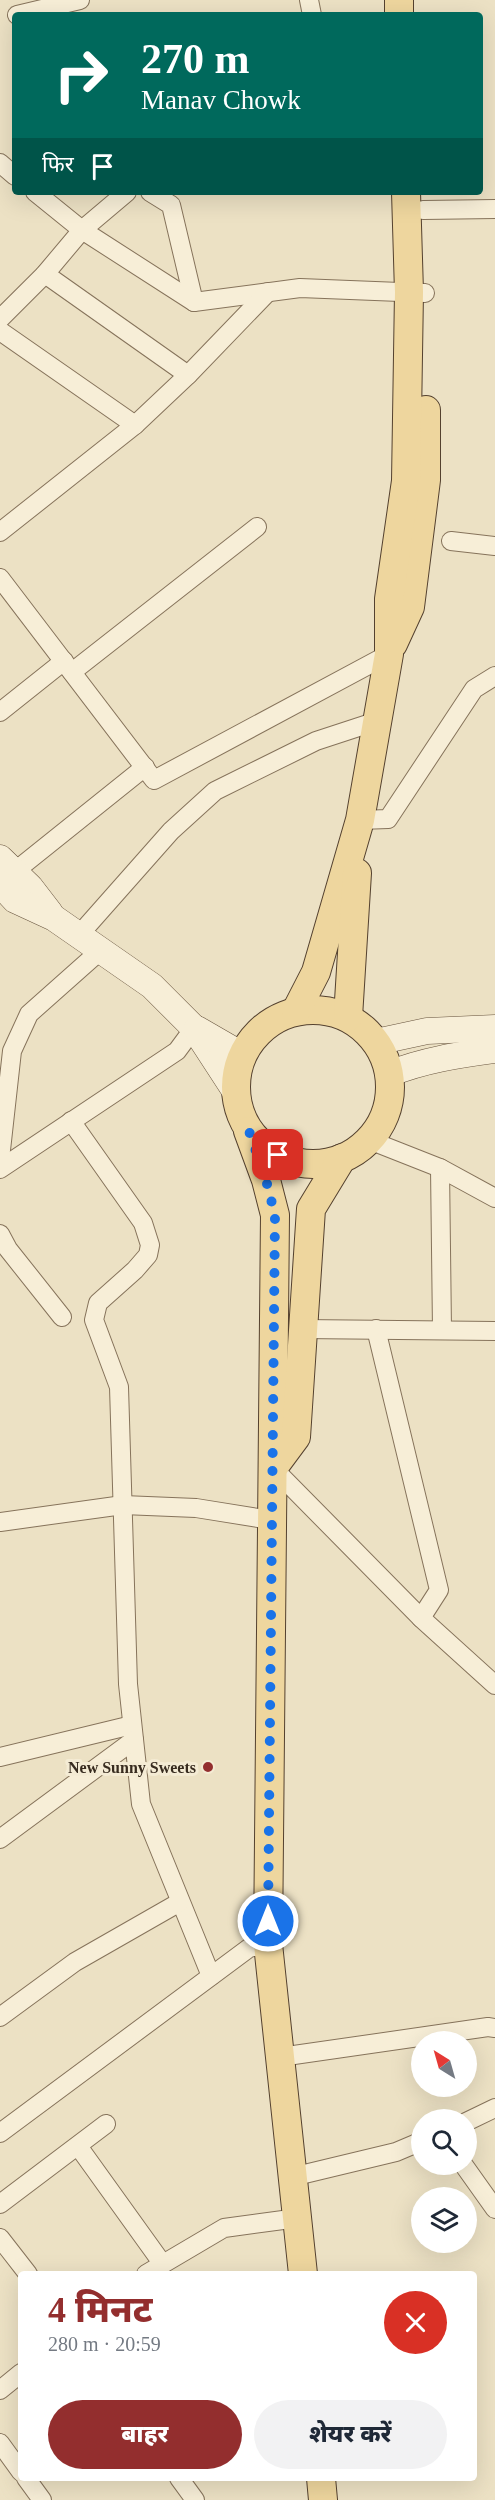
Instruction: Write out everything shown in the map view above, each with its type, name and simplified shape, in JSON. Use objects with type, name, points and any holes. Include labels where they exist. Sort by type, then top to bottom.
[{"type":"main road","points":[[348,1017],[360,820],[389,654],[410,607],[426,480],[417,292],[417,198]]},
{"type":"main road","points":[[296,1011],[316,972],[360,820]]},
{"type":"main road","points":[[5,871],[54,918],[152,986],[194,1028],[235,1090]]},
{"type":"main road","points":[[249,1131],[267,1149],[290,1161],[316,1164],[342,1158],[356,1150],[369,1140],[382,1120],[390,1098],[389,1074],[385,1058],[376,1042],[364,1028],[348,1017],[323,1010],[296,1011],[274,1020],[255,1035],[242,1055],[235,1090],[239,1112],[249,1131],[275,1215],[268,1944],[303,2271]]},
{"type":"main road","points":[[194,1028],[242,1055]]},
{"type":"main road","points":[[376,1042],[427,1031],[495,1028]]},
{"type":"main road","points":[[389,1074],[415,1064],[458,1054],[495,1050]]},
{"type":"main road","points":[[273,1468],[296,1437],[311,1209],[342,1158]]},
{"type":"main road","points":[[321,2481],[323,2500]]},
{"type":"street","points":[[29,12],[80,0]]},
{"type":"street","points":[[0,164],[12,174]]},
{"type":"street","points":[[40,195],[82,230],[194,302],[300,288],[417,292]]},
{"type":"street","points":[[0,320],[45,274],[82,230],[123,195]]},
{"type":"street","points":[[155,195],[171,205],[194,302]]},
{"type":"street","points":[[417,198],[495,209]]},
{"type":"street","points":[[45,274],[188,375]]},
{"type":"street","points":[[0,532],[135,425],[188,375],[268,292]]},
{"type":"street","points":[[0,331],[135,425]]},
{"type":"street","points":[[0,712],[68,667],[257,527]]},
{"type":"street","points":[[452,541],[495,546]]},
{"type":"street","points":[[0,578],[154,780],[389,654]]},
{"type":"street","points":[[360,820],[388,819],[474,689],[495,676]]},
{"type":"street","points":[[79,935],[171,831],[215,791],[316,741],[377,721]]},
{"type":"street","points":[[5,871],[145,767]]},
{"type":"street","points":[[0,1159],[12,1051],[29,1014],[101,950]]},
{"type":"street","points":[[0,1169],[177,1051],[194,1028]]},
{"type":"street","points":[[71,1121],[143,1223],[150,1245],[148,1255],[135,1270],[98,1303],[94,1320],[119,1388],[128,1684],[141,1804],[211,1976]]},
{"type":"street","points":[[369,1140],[440,1168],[495,1198]]},
{"type":"street","points":[[440,1168],[442,1330]]},
{"type":"street","points":[[3,1247],[62,1317]]},
{"type":"street","points":[[302,1329],[495,1331]]},
{"type":"street","points":[[376,1329],[439,1590],[421,1618]]},
{"type":"street","points":[[273,1468],[421,1618],[495,1685]]},
{"type":"street","points":[[0,1522],[123,1505],[196,1509],[271,1520]]},
{"type":"street","points":[[0,1756],[133,1732]]},
{"type":"street","points":[[0,1839],[133,1732]]},
{"type":"street","points":[[0,2017],[75,1962],[180,1902]]},
{"type":"street","points":[[0,2133],[249,1948],[268,1944]]},
{"type":"street","points":[[280,2057],[488,2027],[495,2028]]},
{"type":"street","points":[[477,2117],[495,2108]]},
{"type":"street","points":[[0,2204],[106,2124]]},
{"type":"street","points":[[78,2146],[162,2263]]},
{"type":"street","points":[[292,2177],[396,2152],[411,2146]]},
{"type":"street","points":[[471,2175],[495,2209]]},
{"type":"street","points":[[150,2271],[224,2228],[298,2218]]},
{"type":"street","points":[[0,2238],[26,2271]]},
{"type":"street","points":[[0,2390],[18,2375]]},
{"type":"street","points":[[0,2443],[18,2468]]},
{"type":"street","points":[[28,2481],[42,2500]]},
{"type":"street","points":[[181,2481],[195,2500]]},
{"type":"place","name":"New Sunny Sweets","points":[[208,1767]]},
{"type":"route","points":[[268,1921],[275,1215],[249,1131],[267,1149],[278,1155]]}]
